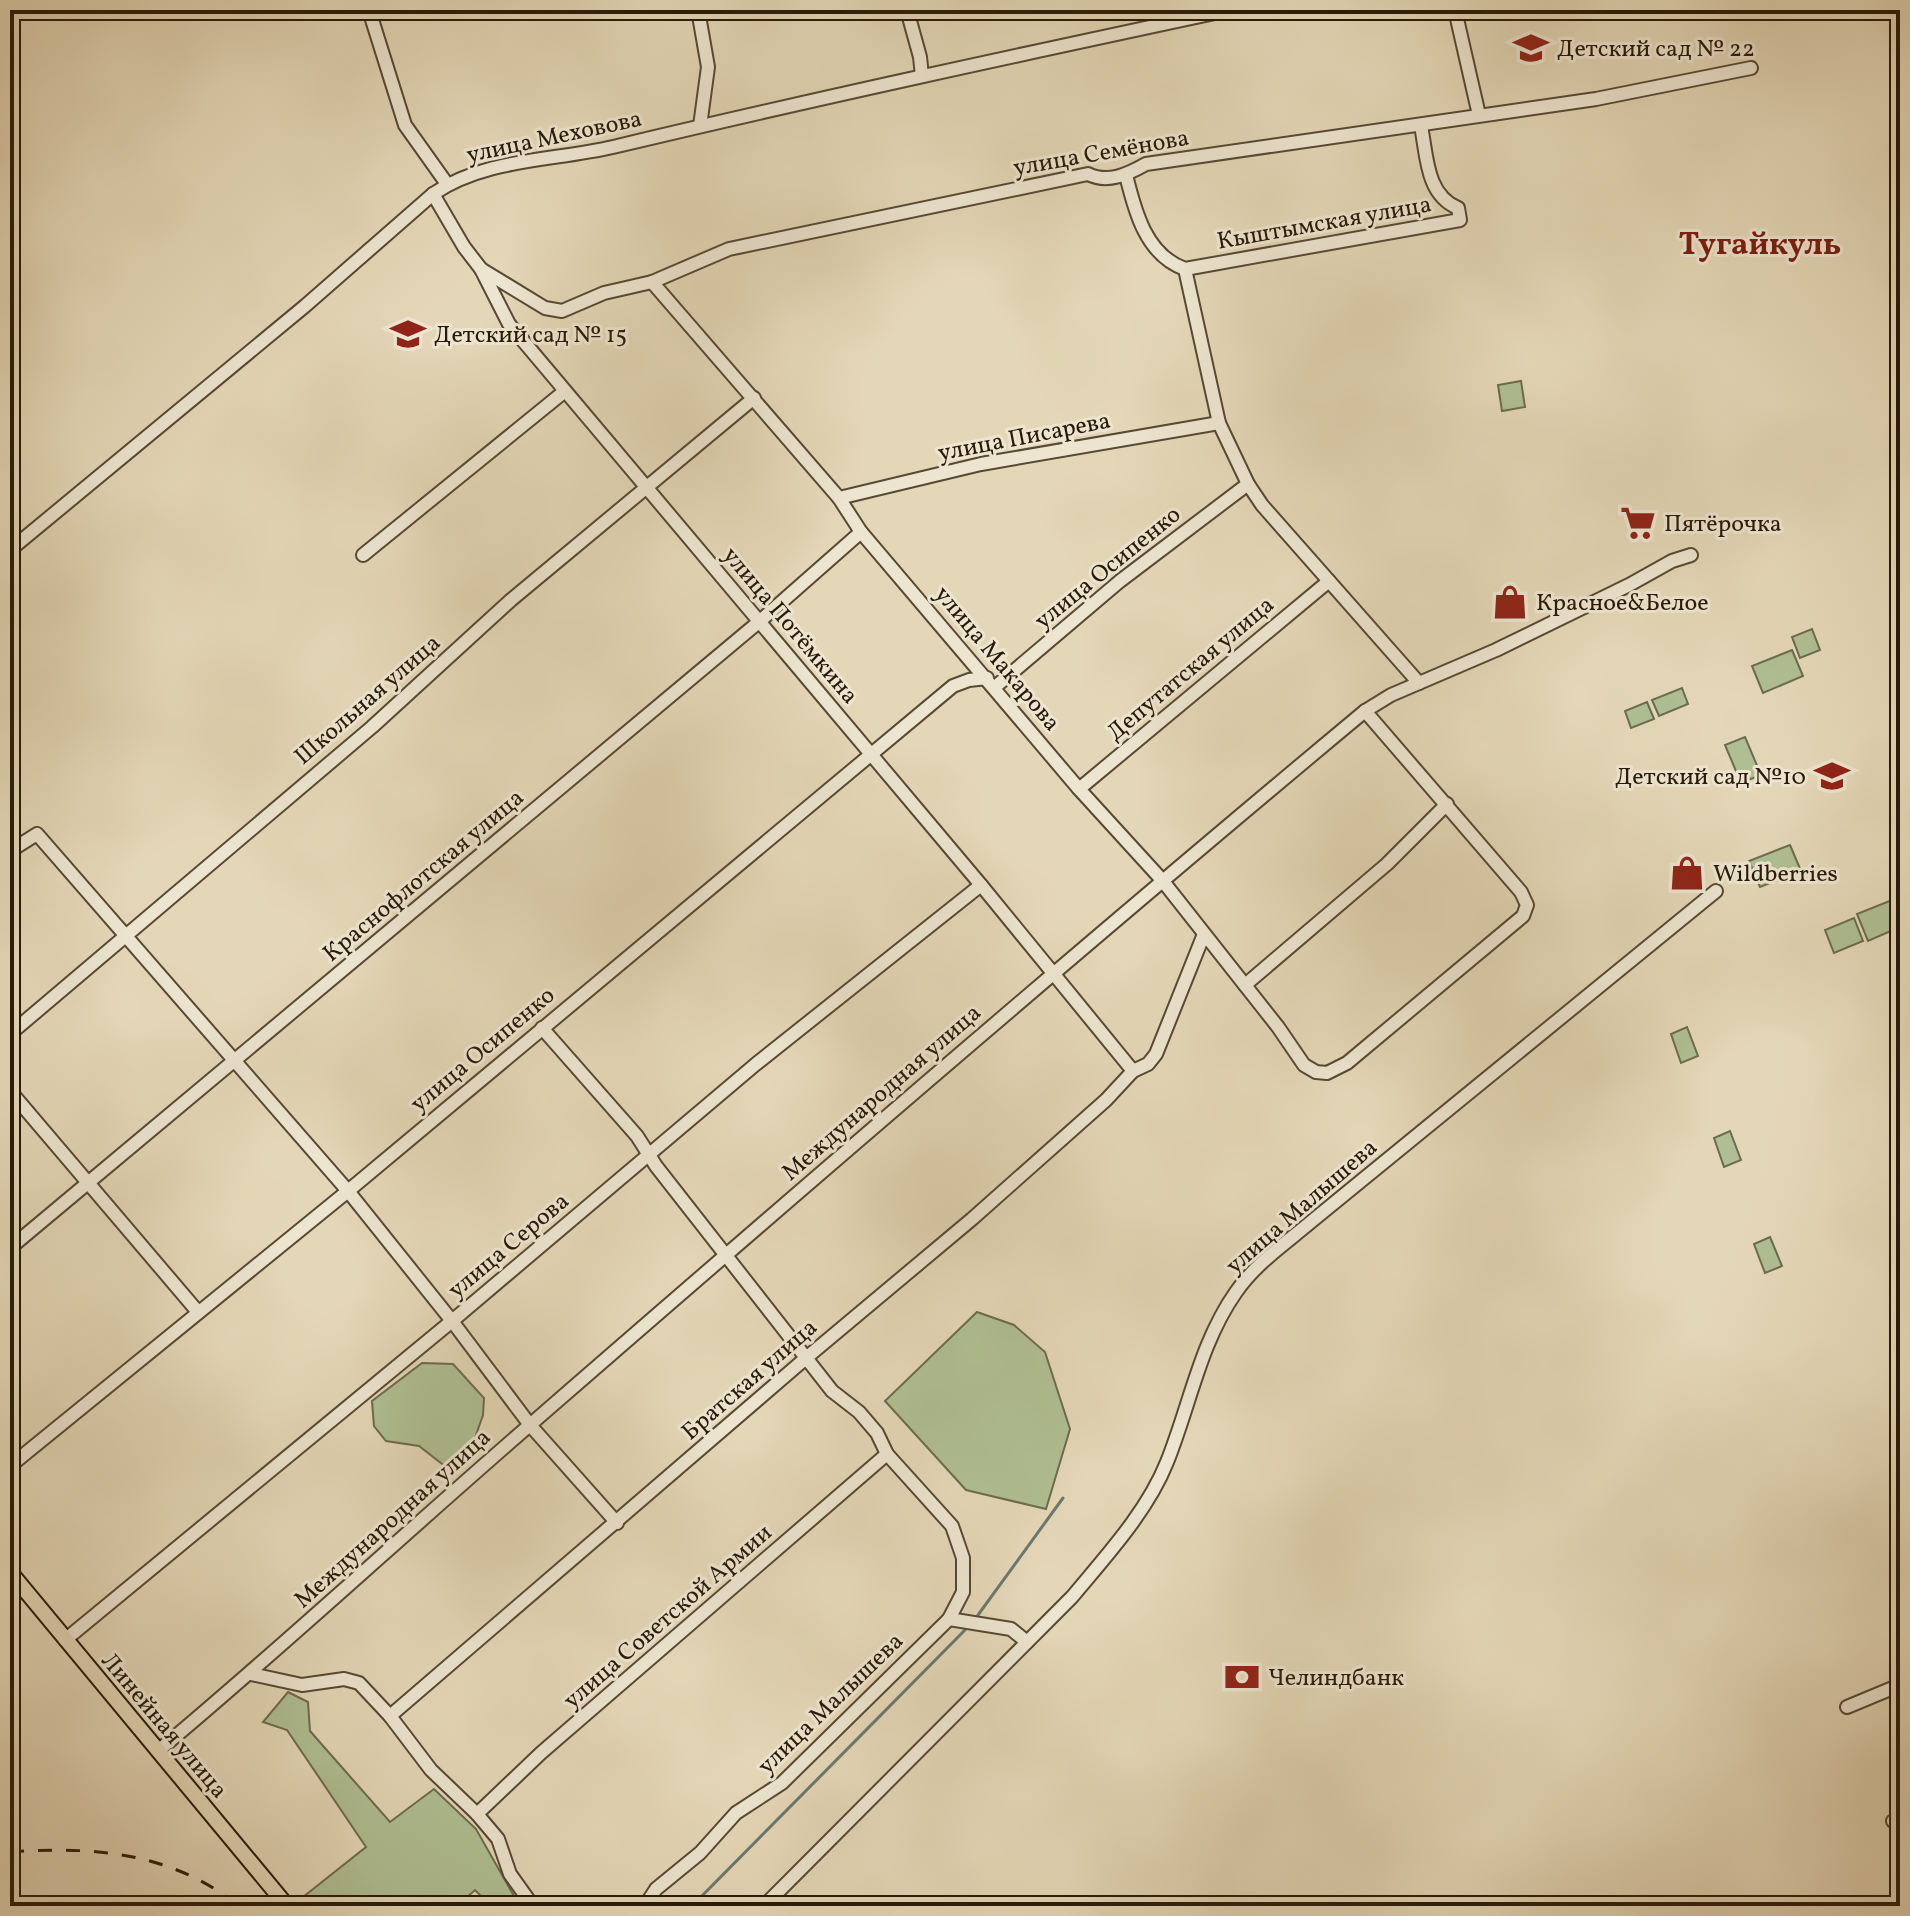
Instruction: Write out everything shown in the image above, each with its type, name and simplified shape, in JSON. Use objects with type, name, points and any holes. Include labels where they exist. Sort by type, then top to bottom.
[{"type":"main road","name":"Линейная улица","points":[[10,1572],[287,1906]]},
{"type":"street","points":[[369,10],[405,125],[447,184]]},
{"type":"street","points":[[698,10],[708,67],[700,126]]},
{"type":"street","points":[[907,10],[922,76]]},
{"type":"street","name":"улица Меховова","points":[[10,550],[447,184],[486,169],[602,149],[1229,10]]},
{"type":"street","points":[[1455,10],[1479,115]]},
{"type":"street","name":"улица Семёнова","points":[[481,269],[545,308],[562,311],[604,293],[652,282],[729,249],[1088,174],[1099,179],[1126,175],[1146,164],[1596,99],[1751,68]]},
{"type":"street","name":"Кыштымская улица","points":[[1185,269],[1460,220],[1458,208],[1443,202],[1431,181],[1421,126]]},
{"type":"street","points":[[1126,175],[1136,215],[1155,249],[1169,263],[1185,269],[1219,423],[1248,484],[1262,505],[1419,683]]},
{"type":"street","name":"улица Потёмкина","points":[[433,194],[464,247],[481,269],[509,324],[981,885],[1133,1071]]},
{"type":"street","name":"улица Макарова","points":[[652,282],[839,498],[861,532],[1079,789],[1162,880],[1304,1065],[1316,1072],[1327,1073],[1347,1063],[1523,916],[1527,905],[1521,892],[1447,804]]},
{"type":"street","points":[[363,555],[565,391]]},
{"type":"street","name":"Школьная улица","points":[[10,1034],[372,727],[511,600],[754,398]]},
{"type":"street","name":"улица Писарева","points":[[839,498],[981,464],[1219,423]]},
{"type":"street","name":"улица Осипенко","points":[[10,1466],[348,1191],[953,686],[969,680],[991,683],[1248,484]]},
{"type":"street","name":"Краснофлотская улица","points":[[10,1248],[760,621],[861,532]]},
{"type":"street","name":"Международная улица","points":[[158,1751],[251,1674],[530,1425],[1053,972],[1365,711],[1391,695],[1519,639],[1672,561],[1691,555]]},
{"type":"street","name":"Депутатская улица","points":[[1079,789],[1329,581]]},
{"type":"street","points":[[1245,985],[1387,864],[1447,804],[1365,711]]},
{"type":"street","points":[[10,851],[37,834],[348,1191],[530,1425],[617,1523]]},
{"type":"street","name":"улица Серова","points":[[65,1640],[452,1321],[756,1064],[981,885]]},
{"type":"street","name":"улица Малышева","points":[[764,1906],[1072,1597],[1111,1550],[1142,1506],[1166,1464],[1219,1319],[1250,1275],[1716,891]]},
{"type":"street","name":"Братская улица","points":[[390,1716],[972,1219],[1106,1100],[1133,1071],[1142,1069],[1156,1054],[1204,934]]},
{"type":"street","points":[[542,1028],[637,1136],[648,1155],[832,1391],[859,1412],[877,1433],[887,1454],[952,1526],[963,1558],[963,1592],[949,1619],[1011,1629],[1027,1642]]},
{"type":"street","points":[[10,1091],[198,1312]]},
{"type":"street","name":"улица Советской Армии","points":[[477,1814],[541,1753],[887,1454]]},
{"type":"street","name":"улица Малышева","points":[[645,1906],[656,1889],[700,1853],[736,1813],[782,1783],[949,1619]]},
{"type":"street","points":[[251,1674],[302,1685],[344,1679],[359,1683],[390,1716],[431,1770],[498,1839],[510,1874],[530,1902],[537,1906]]},
{"type":"street","points":[[1847,1707],[1900,1685]]},
{"type":"green space","points":[[1521,381],[1525,407],[1502,411],[1498,385]]},
{"type":"green space","points":[[1812,629],[1820,650],[1800,658],[1792,637]]},
{"type":"green space","points":[[1792,650],[1803,676],[1763,693],[1752,666]]},
{"type":"green space","points":[[1682,688],[1688,704],[1659,716],[1652,700]]},
{"type":"green space","points":[[1647,702],[1654,719],[1631,728],[1625,711]]},
{"type":"green space","points":[[1745,737],[1761,775],[1741,783],[1725,745]]},
{"type":"green space","points":[[1790,845],[1801,871],[1760,887],[1749,861]]},
{"type":"green space","points":[[1897,898],[1900,927],[1868,941],[1857,914]]},
{"type":"green space","points":[[1854,918],[1863,941],[1834,953],[1825,930]]},
{"type":"green space","points":[[1687,1027],[1698,1056],[1681,1063],[1671,1034]]},
{"type":"green space","points":[[1730,1131],[1741,1160],[1724,1167],[1714,1138]]},
{"type":"green space","points":[[1770,1237],[1782,1266],[1765,1273],[1754,1244]]},
{"type":"green space","points":[[977,1312],[1014,1325],[1045,1352],[1070,1429],[1046,1509],[966,1490],[885,1401]]},
{"type":"green space","points":[[422,1363],[453,1364],[484,1398],[483,1415],[469,1455],[446,1467],[419,1446],[386,1441],[374,1426],[372,1401]]},
{"type":"green space","points":[[288,1692],[308,1702],[310,1731],[390,1822],[434,1789],[476,1829],[514,1896],[510,1906],[491,1906],[475,1890],[457,1906],[304,1906],[298,1901],[366,1847],[287,1730],[263,1722]]},
{"type":"waterway","points":[[978,1615],[1063,1498]]},
{"type":"waterway","points":[[692,1906],[965,1630]]},
{"type":"railway","points":[[10,1852],[72,1850],[130,1856],[186,1874],[239,1906]]},
{"type":"place","name":"Детский сад № 22","points":[[1531,48]]},
{"type":"place","name":"Детский сад № 15","points":[[408,334]]},
{"type":"place","name":"Пятёрочка","points":[[1638,523]]},
{"type":"place","name":"Красное&Белое","points":[[1510,602]]},
{"type":"place","name":"Детский сад №10","points":[[1832,776]]},
{"type":"place","name":"Wildberries","points":[[1687,873]]},
{"type":"place","name":"Челиндбанк","points":[[1242,1677]]},
{"type":"district","name":"Тугайкуль","points":[[1760,243]]}]
